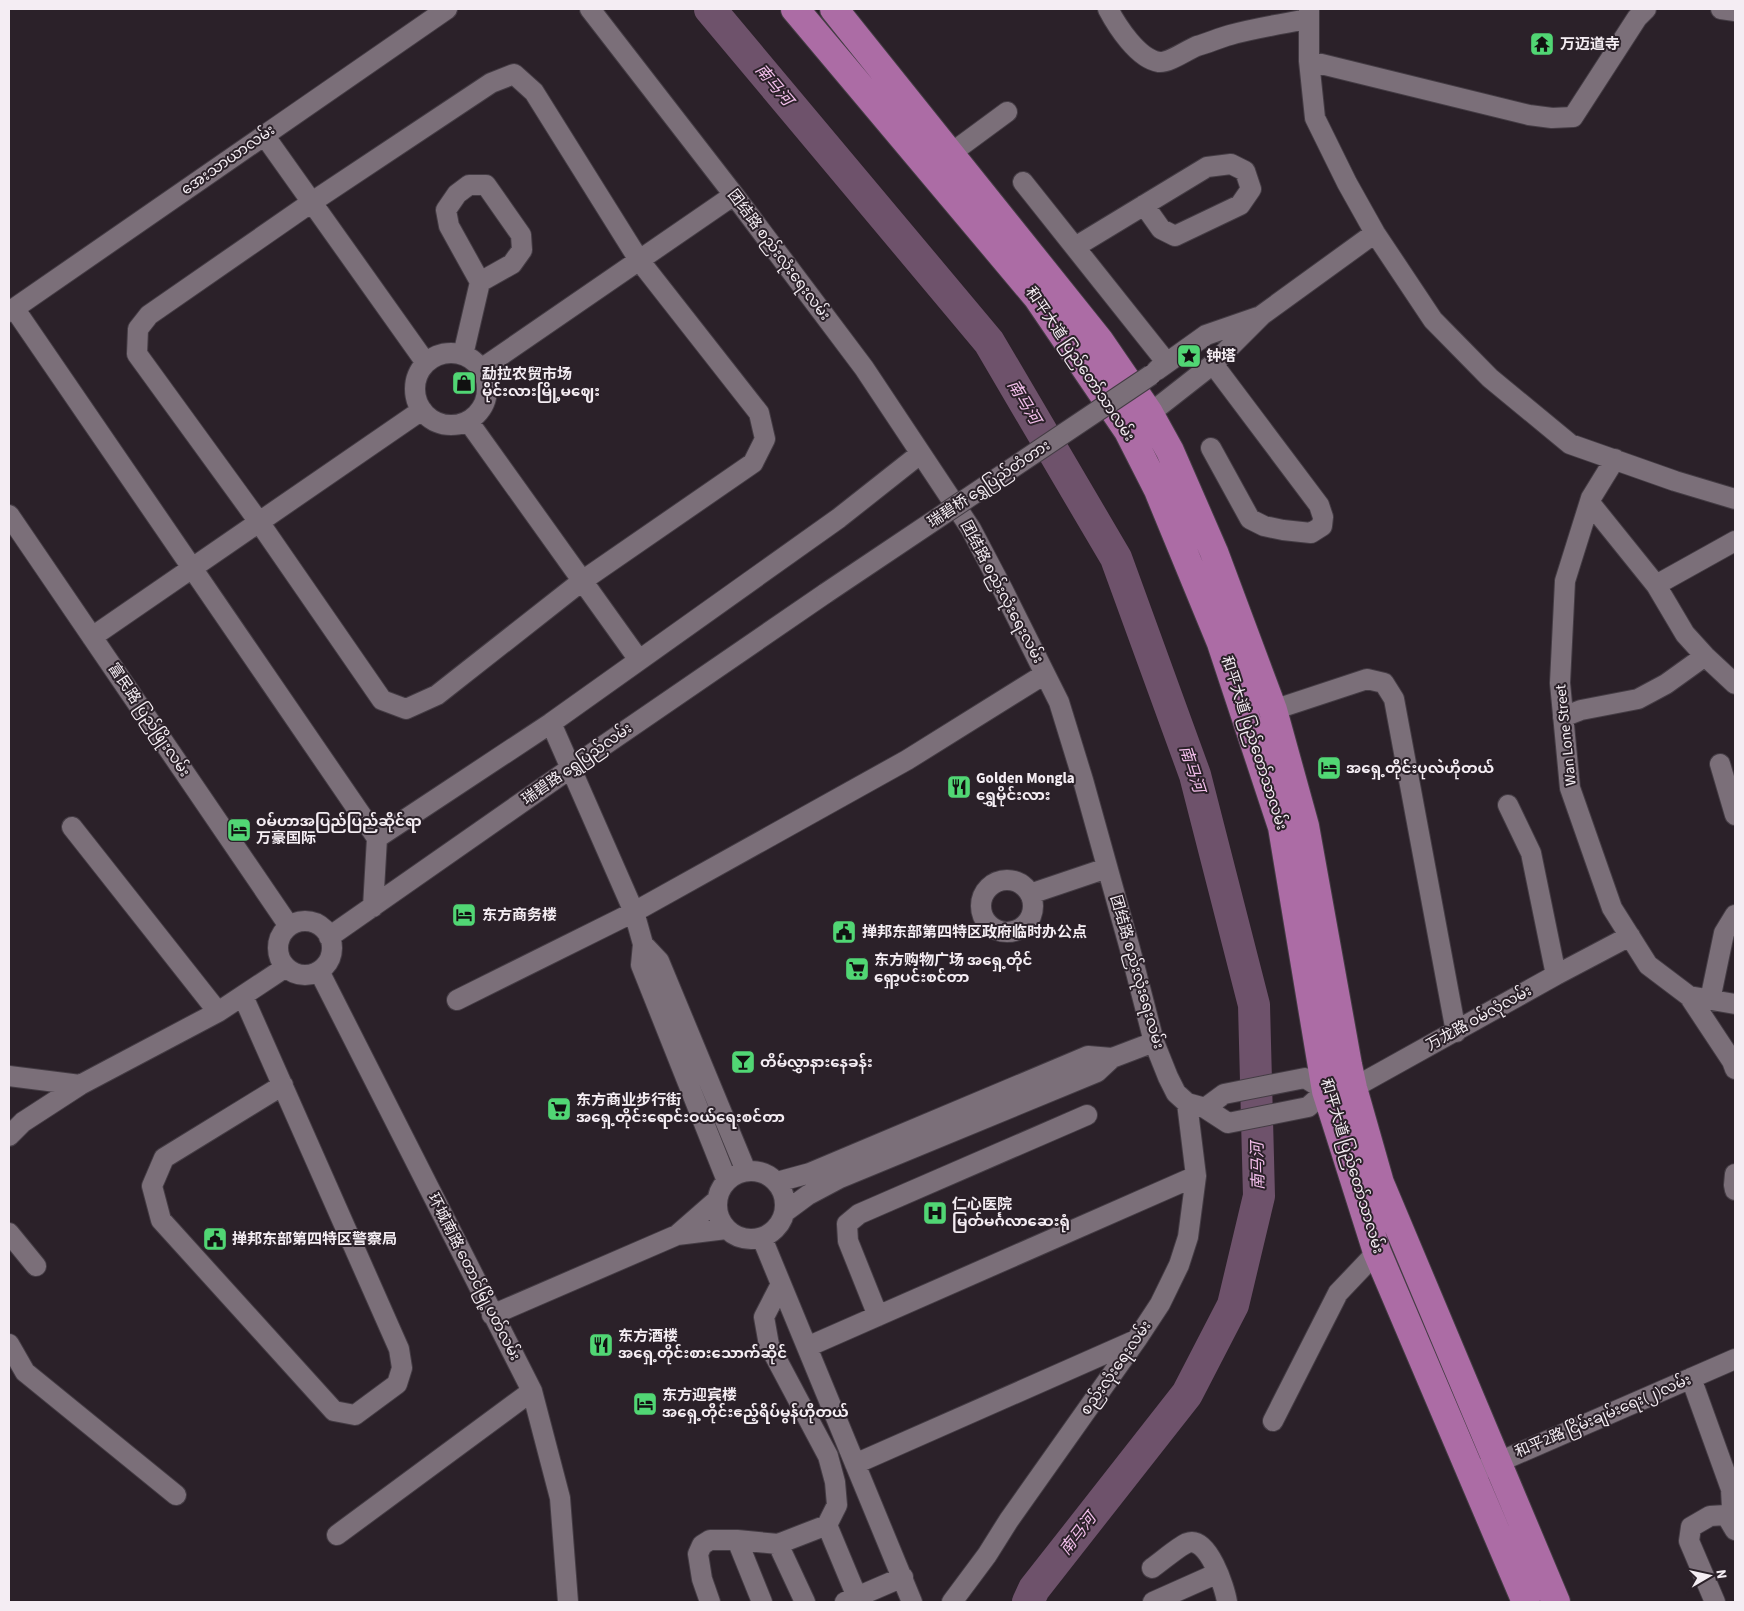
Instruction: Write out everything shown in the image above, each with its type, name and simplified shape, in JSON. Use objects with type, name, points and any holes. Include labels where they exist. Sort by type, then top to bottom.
[{"type":"highway","name":"和平大道 ပြည်တော်သာလမ်း","points":[[795,9],[1037,297],[1128,431],[1158,490],[1221,643],[1282,827],[1313,1092],[1377,1252],[1526,1602]]},
{"type":"highway","name":"和平大道 ပြည်တော်သာလမ်း","points":[[834,9],[1100,340],[1149,413],[1170,451],[1214,552],[1273,710],[1305,826],[1353,1088],[1380,1183],[1556,1602]]},
{"type":"street","name":"အေးသာယာလမ်း","points":[[12,310],[447,9]]},
{"type":"street","name":"团结路 စည်းလုံးရေးလမ်း","points":[[590,9],[734,195],[864,368],[971,529],[1004,590],[1059,702],[1107,868],[1154,1042],[1168,1078],[1176,1092],[1196,1106]]},
{"type":"street","points":[[1108,9],[1116,24],[1133,46],[1151,60],[1161,63],[1187,50],[1230,35],[1309,14],[1309,60],[1315,118],[1347,183],[1375,233],[1433,320],[1490,378],[1570,444],[1675,481],[1735,499]]},
{"type":"street","points":[[1309,60],[1529,115],[1552,118],[1573,117],[1637,18],[1646,9]]},
{"type":"street","points":[[1721,9],[1735,11]]},
{"type":"street","points":[[514,74],[534,92],[639,260],[759,413],[765,439],[753,463],[582,581],[437,694],[406,709],[382,700],[259,522],[137,354],[138,329],[149,315],[312,202],[491,83],[514,74]]},
{"type":"street","points":[[950,154],[1007,112]]},
{"type":"street","points":[[264,135],[426,363]]},
{"type":"street","points":[[1075,247],[1208,166],[1231,164],[1245,171],[1251,190],[1240,205],[1175,236],[1161,229],[1144,205]]},
{"type":"street","points":[[1023,182],[1075,247],[1159,369],[1206,335],[1262,315]]},
{"type":"street","points":[[463,355],[480,282],[450,226],[446,210],[457,194],[469,185],[486,185],[521,235],[522,250],[512,264],[480,282]]},
{"type":"street","points":[[481,369],[734,195]]},
{"type":"street","points":[[1128,431],[1213,364],[1262,315],[1375,233]]},
{"type":"street","points":[[12,310],[377,838],[373,907]]},
{"type":"street","points":[[452,352],[463,355],[474,360],[481,369],[487,390],[484,401],[479,411],[468,421],[450,425],[439,423],[422,410],[416,400],[415,388],[417,377],[422,366],[430,358],[452,352]]},
{"type":"street","points":[[1210,448],[1250,519],[1264,526],[1283,530],[1311,532],[1322,526],[1323,517],[1319,505],[1213,364]]},
{"type":"street","name":"瑞碧桥 ရွှေပြည်တံတား","points":[[826,593],[1159,369]]},
{"type":"street","points":[[92,637],[422,410]]},
{"type":"street","points":[[468,421],[639,660]]},
{"type":"street","points":[[377,838],[552,723],[839,518],[920,454]]},
{"type":"street","name":"Wan Lone Street","points":[[1615,459],[1590,503],[1564,581],[1560,683],[1570,788],[1612,908],[1648,965],[1689,996],[1735,1004]]},
{"type":"street","points":[[1590,503],[1656,585],[1686,634],[1705,656],[1735,684]]},
{"type":"street","name":"富民路 ပြည်ဖြိုးလမ်း","points":[[9,515],[289,926]]},
{"type":"street","points":[[1656,585],[1735,541]]},
{"type":"street","name":"瑞碧路 ရွှေပြည်လမ်း","points":[[329,937],[826,593]]},
{"type":"street","points":[[1563,717],[1581,710],[1638,699],[1666,684],[1705,656]]},
{"type":"street","points":[[457,1000],[634,912],[907,760],[1045,674]]},
{"type":"street","points":[[1273,710],[1367,679],[1384,682],[1394,699],[1456,1032]]},
{"type":"street","points":[[552,723],[634,912],[643,944],[641,965],[727,1181]]},
{"type":"street","points":[[1720,764],[1735,811]]},
{"type":"street","points":[[1508,805],[1531,853],[1556,975]]},
{"type":"street","points":[[72,827],[218,1012]]},
{"type":"street","points":[[1030,894],[1107,868]]},
{"type":"street","points":[[1710,1000],[1724,932],[1735,916]]},
{"type":"street","points":[[304,921],[312,922],[325,930],[329,937],[332,944],[329,960],[319,971],[302,975],[286,967],[281,961],[278,946],[283,932],[289,926],[304,921]]},
{"type":"street","name":"万龙路 ဝမ်လုံလမ်း","points":[[1313,1092],[1353,1088],[1630,936]]},
{"type":"street","points":[[643,944],[659,961],[746,1171]]},
{"type":"street","points":[[9,1136],[16,1120],[218,1012],[286,967]]},
{"type":"street","name":"环城南路 တောင်မြို့ပတ်လမ်း","points":[[319,971],[532,1391],[560,1498],[568,1602]]},
{"type":"street","points":[[243,996],[283,1085],[399,1349],[402,1368],[397,1384],[355,1415],[334,1411],[161,1220],[152,1186],[164,1158],[283,1085]]},
{"type":"street","points":[[1689,996],[1735,1068]]},
{"type":"street","points":[[785,1212],[808,1196],[840,1178],[1097,1072],[1112,1058],[1154,1042]]},
{"type":"street","points":[[777,1182],[810,1173],[1088,1056],[1112,1058]]},
{"type":"street","points":[[9,1076],[80,1085]]},
{"type":"street","points":[[1196,1106],[1224,1094],[1313,1092]]},
{"type":"street","points":[[1196,1106],[1228,1123],[1313,1092]]},
{"type":"street","name":"စည်းလုံးရေးလမ်း","points":[[952,1602],[1138,1339],[1160,1304],[1179,1264],[1188,1237],[1196,1176],[1196,1106]]},
{"type":"street","points":[[878,1316],[848,1241],[847,1224],[859,1214],[1088,1115]]},
{"type":"street","points":[[746,1171],[757,1171],[769,1176],[777,1182],[785,1200],[785,1212],[780,1224],[772,1233],[762,1238],[750,1240],[742,1239],[726,1229],[717,1212],[717,1200],[720,1191],[727,1181],[734,1175],[746,1171]]},
{"type":"street","points":[[1735,1174],[1735,1190]]},
{"type":"street","points":[[806,1347],[1196,1176]]},
{"type":"street","points":[[676,1235],[717,1200]]},
{"type":"street","points":[[492,1315],[676,1235],[726,1229]]},
{"type":"street","points":[[9,1233],[36,1266]]},
{"type":"street","points":[[762,1238],[912,1602]]},
{"type":"street","points":[[1273,1421],[1338,1293],[1377,1252]]},
{"type":"street","points":[[710,1602],[702,1579],[698,1554],[702,1545],[710,1540],[736,1540],[778,1544],[827,1525],[837,1505],[835,1482],[828,1456],[769,1345],[764,1317],[781,1284]]},
{"type":"street","points":[[854,1464],[1138,1339]]},
{"type":"street","points":[[9,1344],[25,1372],[176,1495]]},
{"type":"street","name":"和平2路 ငြိမ်းချမ်းရေး(၂)လမ်း","points":[[1472,1474],[1497,1461],[1735,1359]]},
{"type":"street","points":[[1691,1378],[1731,1489],[1734,1529]]},
{"type":"street","points":[[337,1535],[532,1391]]},
{"type":"street","points":[[1715,1602],[1689,1541],[1691,1527],[1710,1516],[1726,1515],[1734,1529]]},
{"type":"street","points":[[827,1525],[851,1600],[903,1578]]},
{"type":"street","points":[[736,1540],[762,1602]]},
{"type":"street","points":[[1152,1568],[1188,1542],[1196,1542],[1206,1550],[1218,1573],[1226,1593],[1227,1602]]},
{"type":"street","points":[[778,1544],[805,1602]]},
{"type":"street","points":[[1153,1602],[1218,1573]]},
{"type":"waterway","name":"南马河","points":[[710,9],[989,342],[1116,558],[1195,775],[1254,1005],[1259,1196],[1233,1305],[1187,1394],[1034,1589],[1028,1602]]},
{"type":"place","name":"万迈道寺","points":[[1542,44]]},
{"type":"place","name":"钟塔","points":[[1189,356]]},
{"type":"place","name":"勐拉农贸市场 မိုင်းလားမြို့မဈေး","points":[[464,383]]},
{"type":"place","name":"အရှေ့တိုင်းပုလဲဟိုတယ်","points":[[1329,768]]},
{"type":"place","name":"Golden Mongla ရွှေမိုင်းလား","points":[[959,787]]},
{"type":"place","name":"ဝမ်ဟာအပြည်ပြည်ဆိုင်ရာ 万豪国际","points":[[239,830]]},
{"type":"place","name":"东方商务楼","points":[[464,915]]},
{"type":"place","name":"掸邦东部第四特区政府临时办公点","points":[[844,932]]},
{"type":"place","name":"东方购物广场 အရှေ့တိုင် ရှော့ပင်းစင်တာ","points":[[857,969]]},
{"type":"place","name":"တိမ်လွှာနားနေခန်း","points":[[743,1062]]},
{"type":"place","name":"东方商业步行街 အရှေ့တိုင်းရောင်းဝယ်ရေးစင်တာ","points":[[559,1109]]},
{"type":"place","name":"仁心医院 မြတ်မင်္ဂလာဆေးရုံ","points":[[935,1213]]},
{"type":"place","name":"掸邦东部第四特区警察局","points":[[215,1239]]},
{"type":"place","name":"东方酒楼 အရှေ့တိုင်းစားသောက်ဆိုင်","points":[[601,1345]]},
{"type":"place","name":"东方迎宾楼 အရှေ့တိုင်းဧည့်ရိပ်မွန်ဟိုတယ်","points":[[645,1404]]}]
